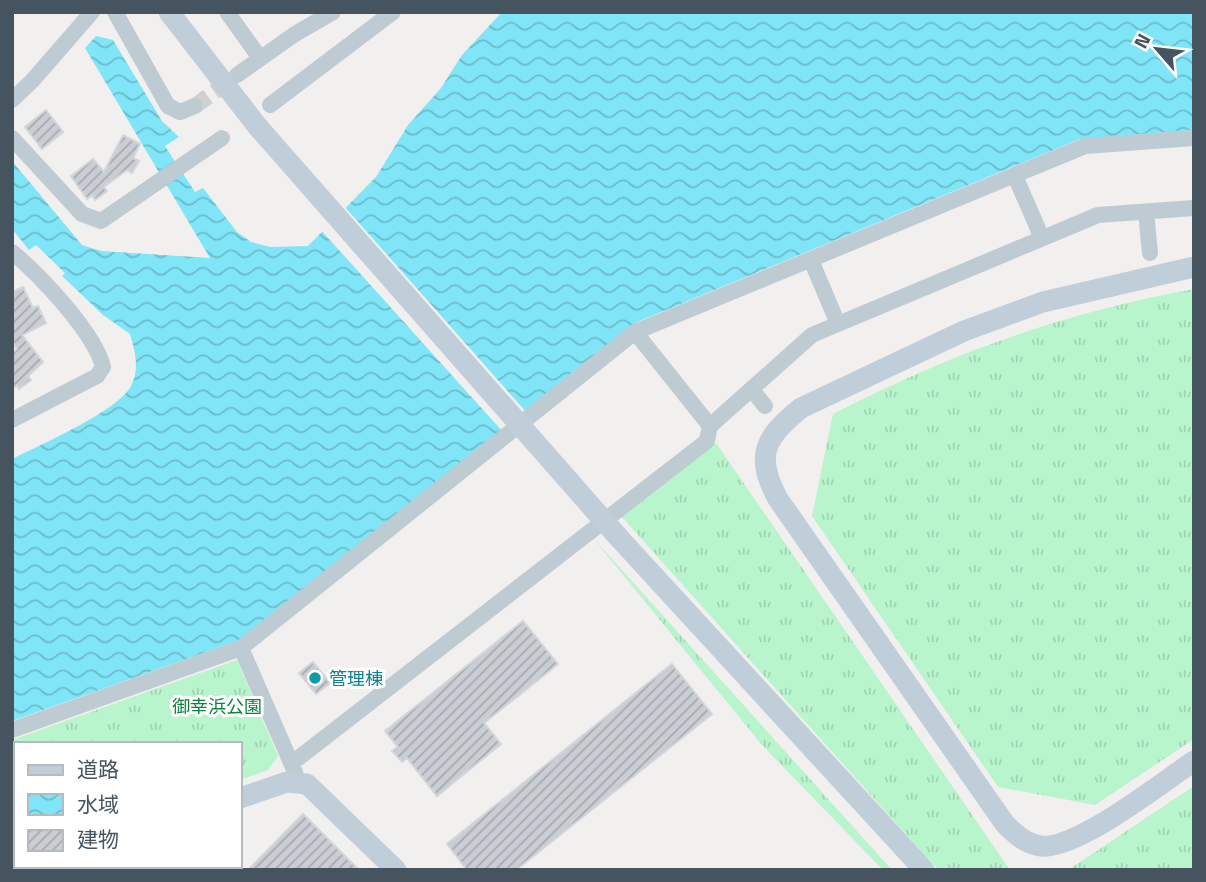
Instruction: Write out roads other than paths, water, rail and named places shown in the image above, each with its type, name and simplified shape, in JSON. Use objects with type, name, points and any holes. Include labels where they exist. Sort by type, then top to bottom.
[{"type":"street","points":[[12,100],[92,12]]},
{"type":"street","points":[[116,12],[168,106],[180,112],[195,106]]},
{"type":"street","points":[[169,12],[258,127],[620,540],[923,870]]},
{"type":"street","points":[[226,12],[260,58]]},
{"type":"street","points":[[237,75],[333,12]]},
{"type":"street","points":[[270,105],[394,12]]},
{"type":"street","points":[[12,138],[82,214],[102,221],[222,138]]},
{"type":"street","points":[[12,730],[241,648],[635,332],[1085,146],[1194,138]]},
{"type":"street","points":[[1015,176],[1042,238]]},
{"type":"street","points":[[242,797],[295,772],[707,441],[710,426],[812,335],[1098,215],[1194,208]]},
{"type":"street","points":[[1146,212],[1150,253]]},
{"type":"street","points":[[12,252],[62,303],[100,355],[103,367],[97,376],[12,420]]},
{"type":"street","points":[[811,260],[838,324]]},
{"type":"street","points":[[1194,267],[1043,302],[964,331],[801,408],[781,424],[771,438],[763,460],[765,472],[778,499],[1005,824],[1015,834],[1043,846],[1073,841],[1194,761]]},
{"type":"street","points":[[635,332],[710,426]]},
{"type":"street","points":[[752,390],[765,406]]},
{"type":"street","points":[[241,648],[295,772],[396,870]]},
{"type":"water","points":[[502,12],[1194,12],[1194,130],[1080,139],[637,322],[240,640],[12,721],[12,459],[77,427],[111,406],[131,386],[136,367],[130,334],[103,315],[62,276],[65,273],[36,245],[29,250],[12,229],[12,161],[82,245],[101,251],[210,258],[85,48],[96,36],[113,40],[162,121],[179,137],[165,146],[195,192],[203,188],[237,232],[251,242],[270,247],[308,246],[376,177],[408,125],[441,88],[462,55]]},
{"type":"tunnel","points":[[195,106],[232,79]]},
{"type":"place","name":"管理棟","points":[[315,678]]},
{"type":"park label","name":"御幸浜公園","points":[[217,706]]}]
